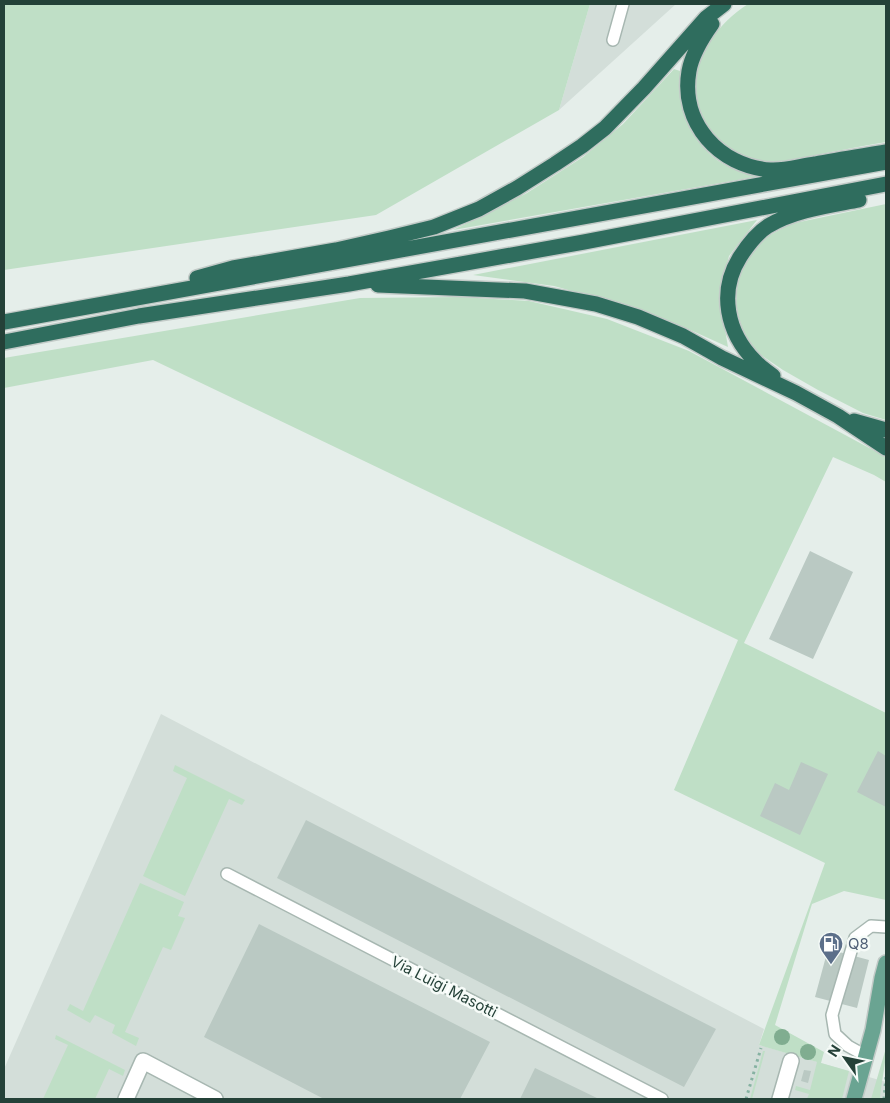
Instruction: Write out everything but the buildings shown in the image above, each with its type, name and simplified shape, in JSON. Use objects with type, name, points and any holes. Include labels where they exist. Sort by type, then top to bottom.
[{"type":"highway","points":[[725,4],[694,53],[689,69],[688,102],[692,116],[708,141],[720,152],[752,168],[772,170],[886,152]]},
{"type":"highway","points":[[118,301],[233,268],[336,250],[434,227],[479,209],[518,188],[582,146],[605,128],[644,88],[706,18],[725,4]]},
{"type":"highway","points":[[4,322],[886,162]]},
{"type":"highway","points":[[4,342],[140,316],[349,284],[584,242],[886,184]]},
{"type":"highway","points":[[796,393],[755,362],[736,335],[730,321],[728,307],[730,278],[736,264],[744,251],[766,227],[784,217],[872,197],[886,192]]},
{"type":"highway","points":[[349,284],[525,291],[596,304],[638,317],[683,336],[722,358],[796,393],[838,416],[886,448]]},
{"type":"highway","points":[[838,416],[886,430]]},
{"type":"main road","points":[[854,1099],[873,1030],[886,963]]},
{"type":"main road","points":[[873,1030],[886,1013]]},
{"type":"street","points":[[126,1099],[143,1061],[215,1099]]},
{"type":"street","points":[[780,1099],[791,1061]]},
{"type":"lane","points":[[613,40],[623,4]]},
{"type":"lane","name":"Via Luigi Masotti","points":[[227,874],[662,1099]]},
{"type":"lane","points":[[866,1056],[848,1046],[835,1034],[832,1015],[855,938],[871,926],[886,928]]},
{"type":"path","points":[[746,1099],[761,1048]]},
{"type":"path","points":[[884,1099],[886,1076]]},
{"type":"shaded area","points":[[590,4],[676,4],[559,110]]},
{"type":"shaded area","points":[[161,714],[764,1029],[759,1045],[886,1082],[886,1099],[4,1099],[4,1069]]},
{"type":"green space","points":[[4,4],[590,4],[559,110],[376,215],[4,270]]},
{"type":"green space","points":[[748,4],[886,4],[886,142],[776,162],[765,162],[749,159],[734,152],[715,136],[700,113],[696,95],[696,77],[700,60],[708,44],[719,29]]},
{"type":"green space","points":[[674,69],[680,71],[682,103],[689,125],[702,145],[710,154],[729,167],[760,176],[453,230],[527,193],[583,157],[623,124]]},
{"type":"green space","points":[[886,204],[886,420],[863,413],[818,390],[755,351],[743,332],[736,307],[737,285],[741,270],[750,252],[765,238],[790,224]]},
{"type":"green space","points":[[757,220],[729,256],[719,295],[728,347],[686,328],[626,306],[554,286],[473,275]]},
{"type":"green space","points":[[461,297],[529,301],[607,319],[689,351],[886,457],[886,482],[833,457],[744,643],[886,713],[886,900],[844,891],[812,904],[775,1025],[824,1052],[821,1063],[849,1071],[842,1099],[807,1099],[809,1094],[795,1090],[796,1086],[810,1090],[817,1062],[759,1045],[825,863],[674,790],[738,640],[153,360],[4,388],[4,358],[360,298]]},
{"type":"green space","points":[[175,765],[245,800],[242,805],[229,799],[185,896],[143,876],[187,778],[173,771]]},
{"type":"green space","points":[[140,883],[184,902],[178,916],[185,918],[171,950],[163,947],[125,1032],[139,1038],[136,1046],[112,1033],[115,1025],[95,1015],[90,1023],[67,1010],[70,1004],[83,1011]]},
{"type":"green space","points":[[56,1035],[125,1070],[123,1076],[109,1069],[95,1099],[43,1099],[68,1045],[55,1039]]},
{"type":"green space","points":[[886,1048],[880,1099],[871,1099]]},
{"type":"green space","points":[[763,1051],[765,1051],[752,1099],[750,1099]]},
{"type":"place","name":"Q8","points":[[831,965]]}]
